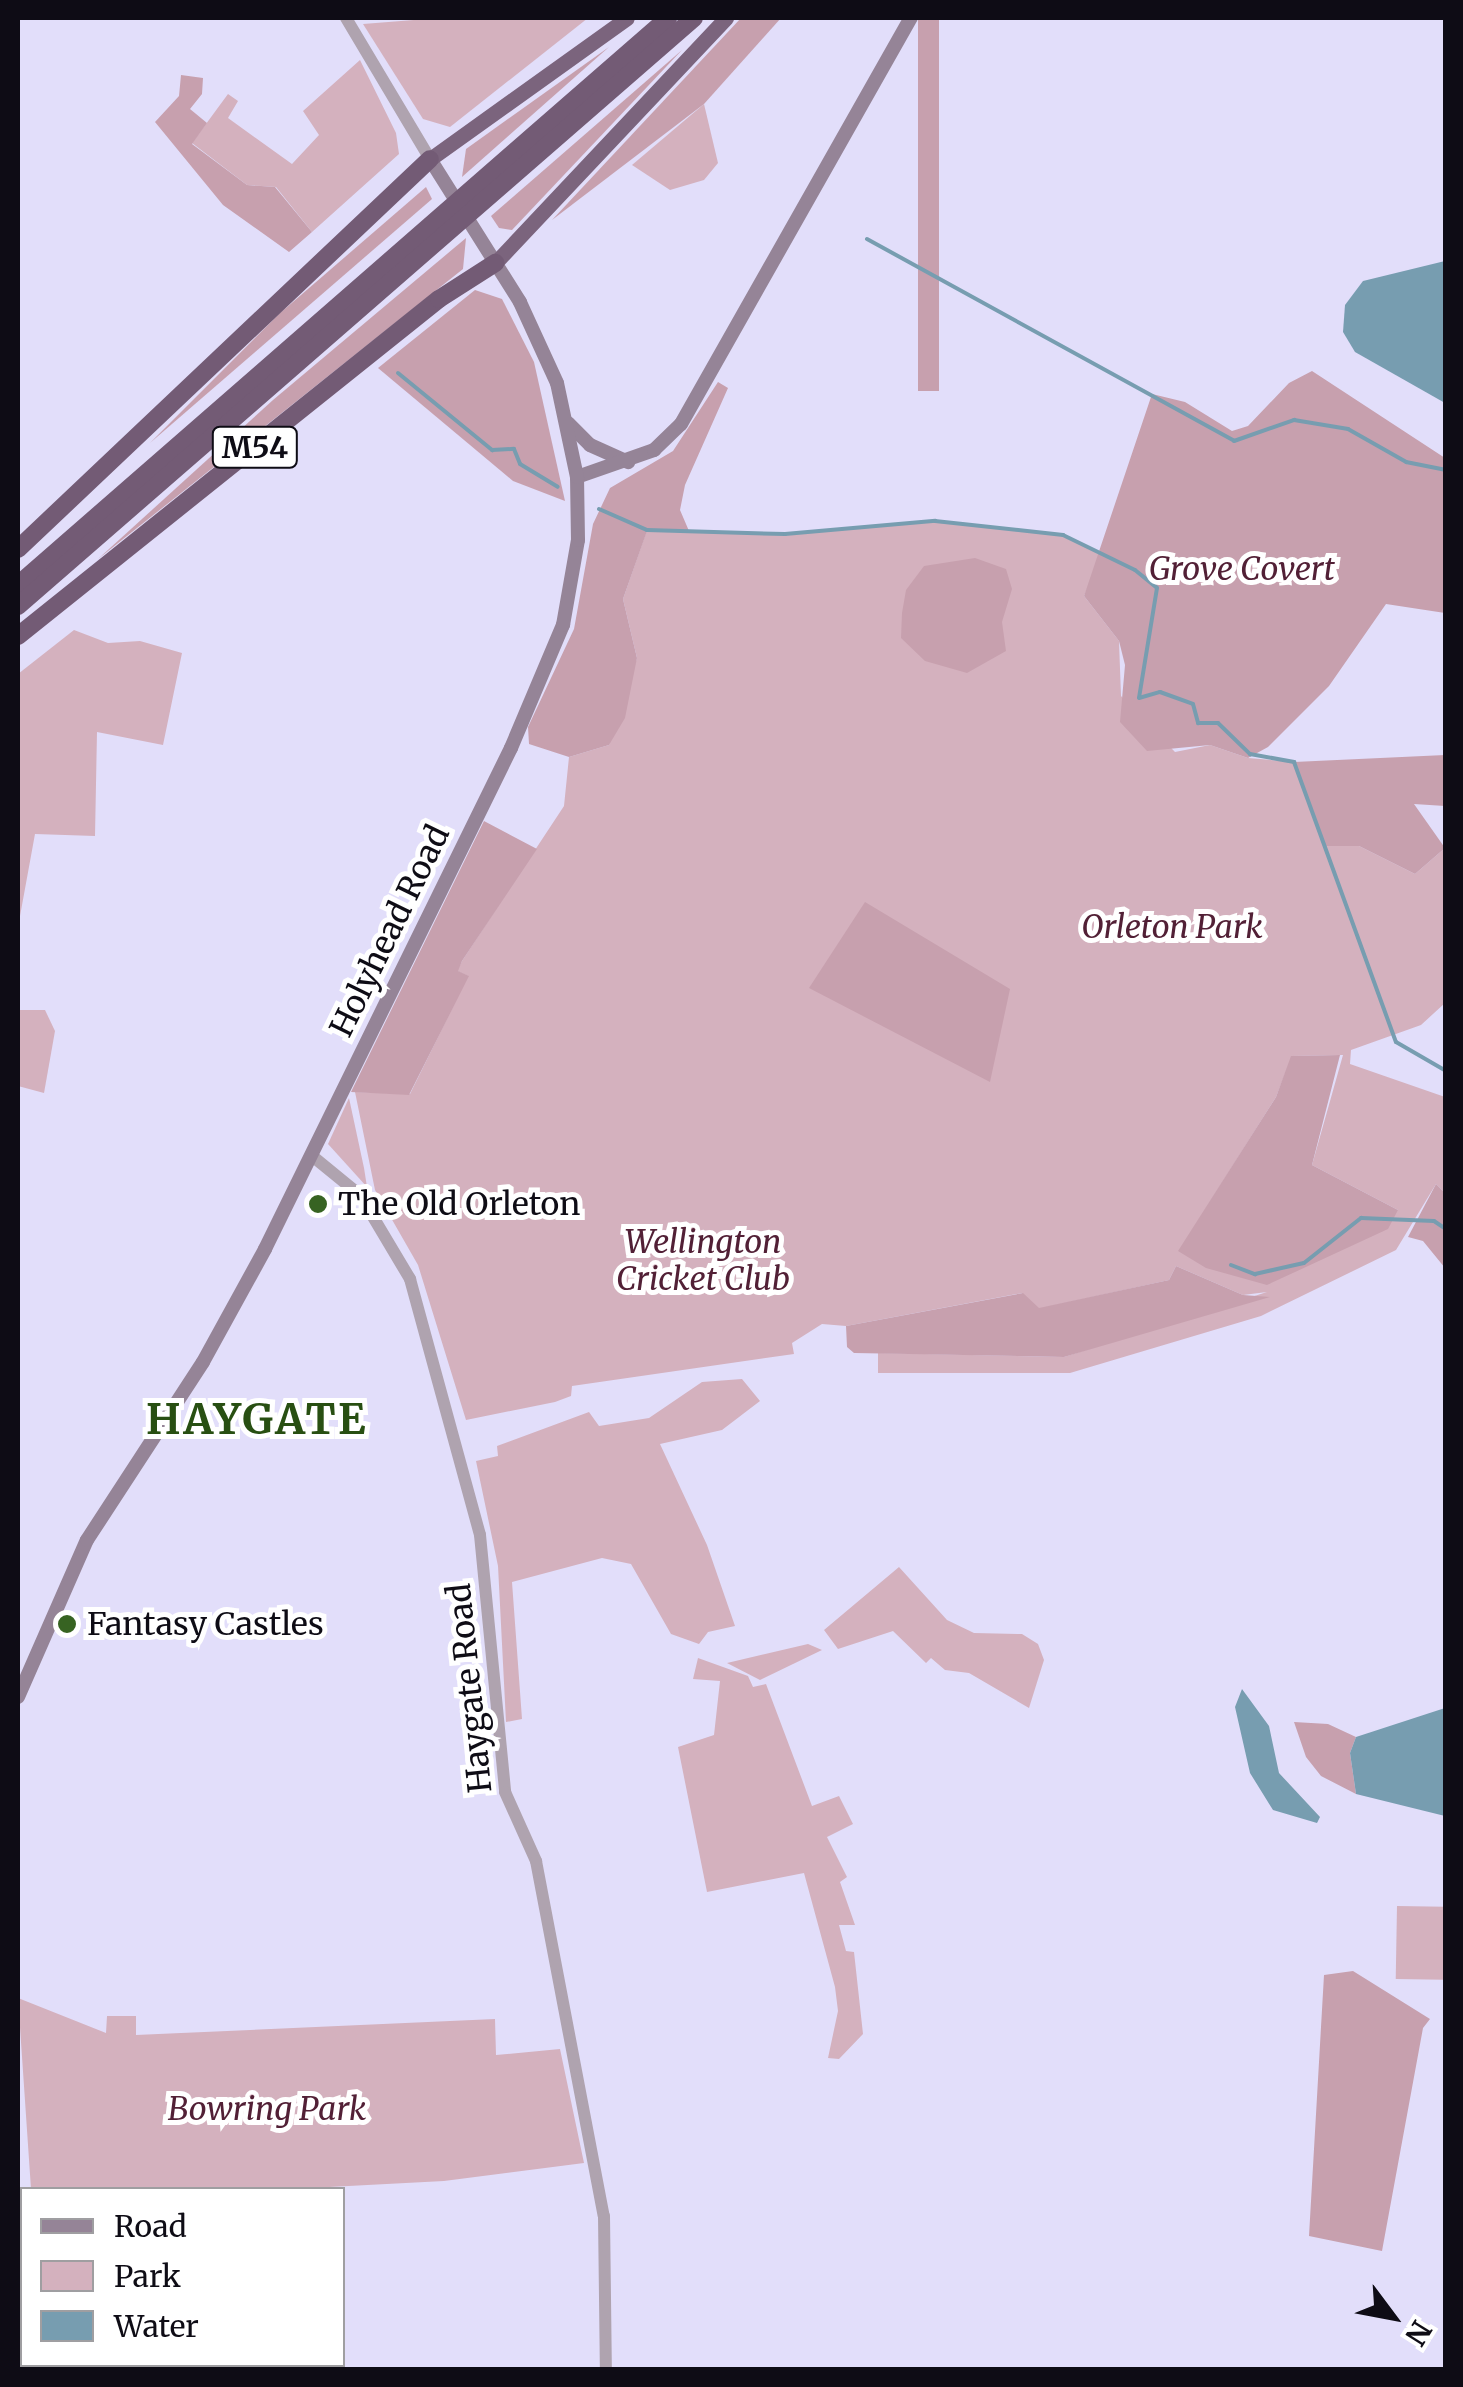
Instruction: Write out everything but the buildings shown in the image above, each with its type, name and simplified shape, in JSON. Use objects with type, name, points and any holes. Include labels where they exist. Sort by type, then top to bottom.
[{"type":"highway","points":[[430,159],[627,18]]},
{"type":"highway","name":"M54","points":[[475,197],[668,18]]},
{"type":"highway","name":"M54","points":[[18,584],[445,222],[694,18]]},
{"type":"highway","points":[[495,263],[726,18]]},
{"type":"highway","name":"M54","points":[[18,549],[430,159]]},
{"type":"highway","name":"M54","points":[[18,606],[445,222]]},
{"type":"highway","name":"M54","points":[[18,636],[438,299],[495,263]]},
{"type":"main road","points":[[576,476],[629,462],[668,437],[706,384],[911,18]]},
{"type":"main road","name":"Holyhead Road","points":[[18,1697],[86,1540],[233,1311],[311,1155],[545,674],[574,575],[576,476],[568,423],[538,338],[430,159]]},
{"type":"main road","points":[[568,423],[590,446],[629,462]]},
{"type":"street","points":[[346,18],[430,159]]},
{"type":"street","name":"Haygate Road","points":[[311,1155],[360,1195],[410,1279],[480,1534],[504,1792],[536,1862],[604,2216],[606,2370]]},
{"type":"green space","points":[[439,18],[588,18],[450,127],[423,119],[363,24]]},
{"type":"green space","points":[[741,18],[781,18],[704,104],[552,220]]},
{"type":"green space","points":[[918,18],[939,18],[939,391],[918,391]]},
{"type":"green space","points":[[609,47],[462,177],[466,149]]},
{"type":"green space","points":[[682,50],[512,230],[499,228],[491,216]]},
{"type":"green space","points":[[360,60],[396,133],[399,154],[312,232],[276,187],[247,185],[192,143],[228,94],[238,101],[228,118],[292,164],[319,135],[303,111]]},
{"type":"green space","points":[[181,75],[203,78],[202,94],[190,109],[207,123],[192,144],[247,185],[275,187],[312,232],[289,252],[223,205],[155,122],[179,96]]},
{"type":"green space","points":[[704,104],[718,163],[704,180],[670,190],[632,165]]},
{"type":"green space","points":[[426,187],[432,199],[150,443],[279,314]]},
{"type":"green space","points":[[466,238],[463,269],[98,559],[273,400]]},
{"type":"green space","points":[[475,290],[502,299],[534,362],[565,501],[513,481],[378,368]]},
{"type":"green space","name":"Grove Covert","points":[[1312,371],[1445,458],[1445,613],[1386,604],[1329,686],[1268,747],[1248,758],[1210,745],[1147,751],[1120,722],[1125,665],[1119,641],[1084,596],[1152,394],[1185,402],[1232,431],[1248,426],[1289,383]]},
{"type":"green space","points":[[718,382],[728,388],[685,485],[680,510],[689,531],[647,531],[623,599],[637,658],[625,718],[609,745],[569,757],[529,744],[528,727],[574,629],[593,524],[610,488],[673,451]]},
{"type":"green space","name":"Orleton Park","points":[[935,521],[1063,535],[1102,554],[1084,596],[1119,641],[1121,696],[1175,752],[1210,745],[1248,758],[1294,762],[1325,845],[1359,846],[1415,874],[1445,848],[1445,1003],[1421,1025],[1351,1050],[1350,1064],[1445,1097],[1445,1193],[1436,1184],[1396,1250],[1261,1316],[1070,1373],[878,1373],[878,1353],[1064,1357],[1267,1292],[1243,1295],[1176,1266],[1169,1280],[1038,1309],[1022,1293],[846,1326],[822,1324],[792,1343],[794,1354],[572,1386],[571,1396],[555,1402],[466,1420],[418,1265],[375,1190],[355,1092],[410,1094],[468,976],[457,971],[462,961],[564,806],[569,757],[609,745],[637,658],[623,599],[647,530],[785,534]],"holes":[[[1343,1055],[1312,1165],[1398,1210],[1179,1251],[1276,1097],[1292,1056]]]},
{"type":"green space","points":[[975,558],[1006,569],[1012,589],[1002,622],[1006,651],[967,673],[925,661],[901,638],[902,613],[906,590],[924,566]]},
{"type":"green space","points":[[74,630],[108,643],[140,641],[182,653],[163,745],[97,732],[95,836],[35,834],[18,927],[18,674]]},
{"type":"green space","points":[[1445,755],[1445,806],[1414,804],[1445,848],[1415,874],[1359,846],[1325,846],[1294,762]]},
{"type":"green space","points":[[484,821],[537,849],[462,961],[458,971],[469,976],[409,1095],[351,1092]]},
{"type":"green space","points":[[865,902],[1010,989],[990,1082],[809,988]]},
{"type":"green space","points":[[18,1010],[45,1010],[55,1031],[44,1093],[18,1086]]},
{"type":"green space","points":[[1340,1055],[1312,1165],[1398,1210],[1388,1229],[1267,1285],[1206,1268],[1178,1251],[1276,1097],[1291,1056]]},
{"type":"green space","points":[[349,1098],[364,1168],[367,1187],[328,1144]]},
{"type":"green space","points":[[1436,1184],[1445,1193],[1445,1268],[1423,1241],[1408,1237]]},
{"type":"green space","points":[[1176,1266],[1243,1295],[1270,1297],[1064,1357],[854,1353],[847,1347],[846,1326],[1023,1293],[1039,1308],[1169,1280]]},
{"type":"green space","points":[[742,1379],[760,1401],[722,1430],[660,1444],[707,1545],[735,1626],[708,1632],[699,1644],[671,1634],[631,1564],[602,1558],[512,1582],[522,1719],[506,1722],[498,1566],[476,1461],[498,1456],[497,1446],[589,1412],[599,1426],[649,1418],[702,1382]]},
{"type":"green space","points":[[899,1567],[947,1620],[974,1633],[1022,1634],[1038,1644],[1044,1660],[1029,1708],[969,1673],[945,1670],[931,1658],[926,1663],[893,1631],[838,1649],[824,1630]]},
{"type":"green space","points":[[808,1644],[822,1650],[760,1680],[727,1663]]},
{"type":"green space","points":[[698,1658],[748,1676],[753,1687],[766,1684],[812,1806],[839,1796],[853,1824],[827,1837],[847,1877],[840,1882],[855,1925],[839,1925],[846,1951],[854,1952],[863,2034],[839,2059],[828,2058],[838,2011],[835,1987],[804,1873],[707,1892],[678,1747],[714,1735],[720,1681],[693,1679]]},
{"type":"green space","points":[[1294,1722],[1328,1724],[1356,1737],[1350,1753],[1356,1794],[1321,1776],[1306,1757]]},
{"type":"green space","points":[[1397,1906],[1445,1907],[1444,1980],[1396,1979]]},
{"type":"green space","points":[[1353,1971],[1430,2019],[1423,2028],[1382,2251],[1309,2236],[1324,1975]]},
{"type":"green space","name":"Bowring Park","points":[[18,1998],[106,2033],[107,2016],[136,2016],[136,2035],[495,2019],[496,2055],[560,2049],[584,2163],[444,2181],[329,2187],[31,2187]]},
{"type":"green space","points":[[24,2367],[316,2367],[315,2369]]},
{"type":"water","points":[[1446,261],[1445,403],[1355,352],[1343,332],[1345,305],[1363,281]]},
{"type":"water","points":[[1242,1689],[1269,1726],[1279,1773],[1320,1817],[1317,1823],[1273,1810],[1250,1773],[1235,1707]]},
{"type":"water","points":[[1445,1708],[1445,1816],[1356,1794],[1350,1753],[1356,1737]]},
{"type":"waterway","points":[[867,239],[1234,441],[1294,420],[1348,429],[1406,462],[1446,470]]},
{"type":"waterway","points":[[398,373],[492,450],[514,449],[520,464],[558,487]]},
{"type":"waterway","points":[[599,509],[647,530],[785,534],[935,521],[1063,535],[1135,570],[1157,588],[1139,698],[1160,692],[1193,704],[1198,723],[1218,723],[1250,754],[1294,762],[1396,1042],[1446,1071]]},
{"type":"waterway","points":[[1231,1265],[1255,1274],[1304,1263],[1361,1218],[1434,1221],[1446,1229]]},
{"type":"place","name":"The Old Orleton","points":[[318,1204]]},
{"type":"place","name":"Fantasy Castles","points":[[67,1624]]},
{"type":"district","name":"HAYGATE","points":[[257,1419]]},
{"type":"park label","name":"Wellington Cricket Club","points":[[703,1262]]}]
